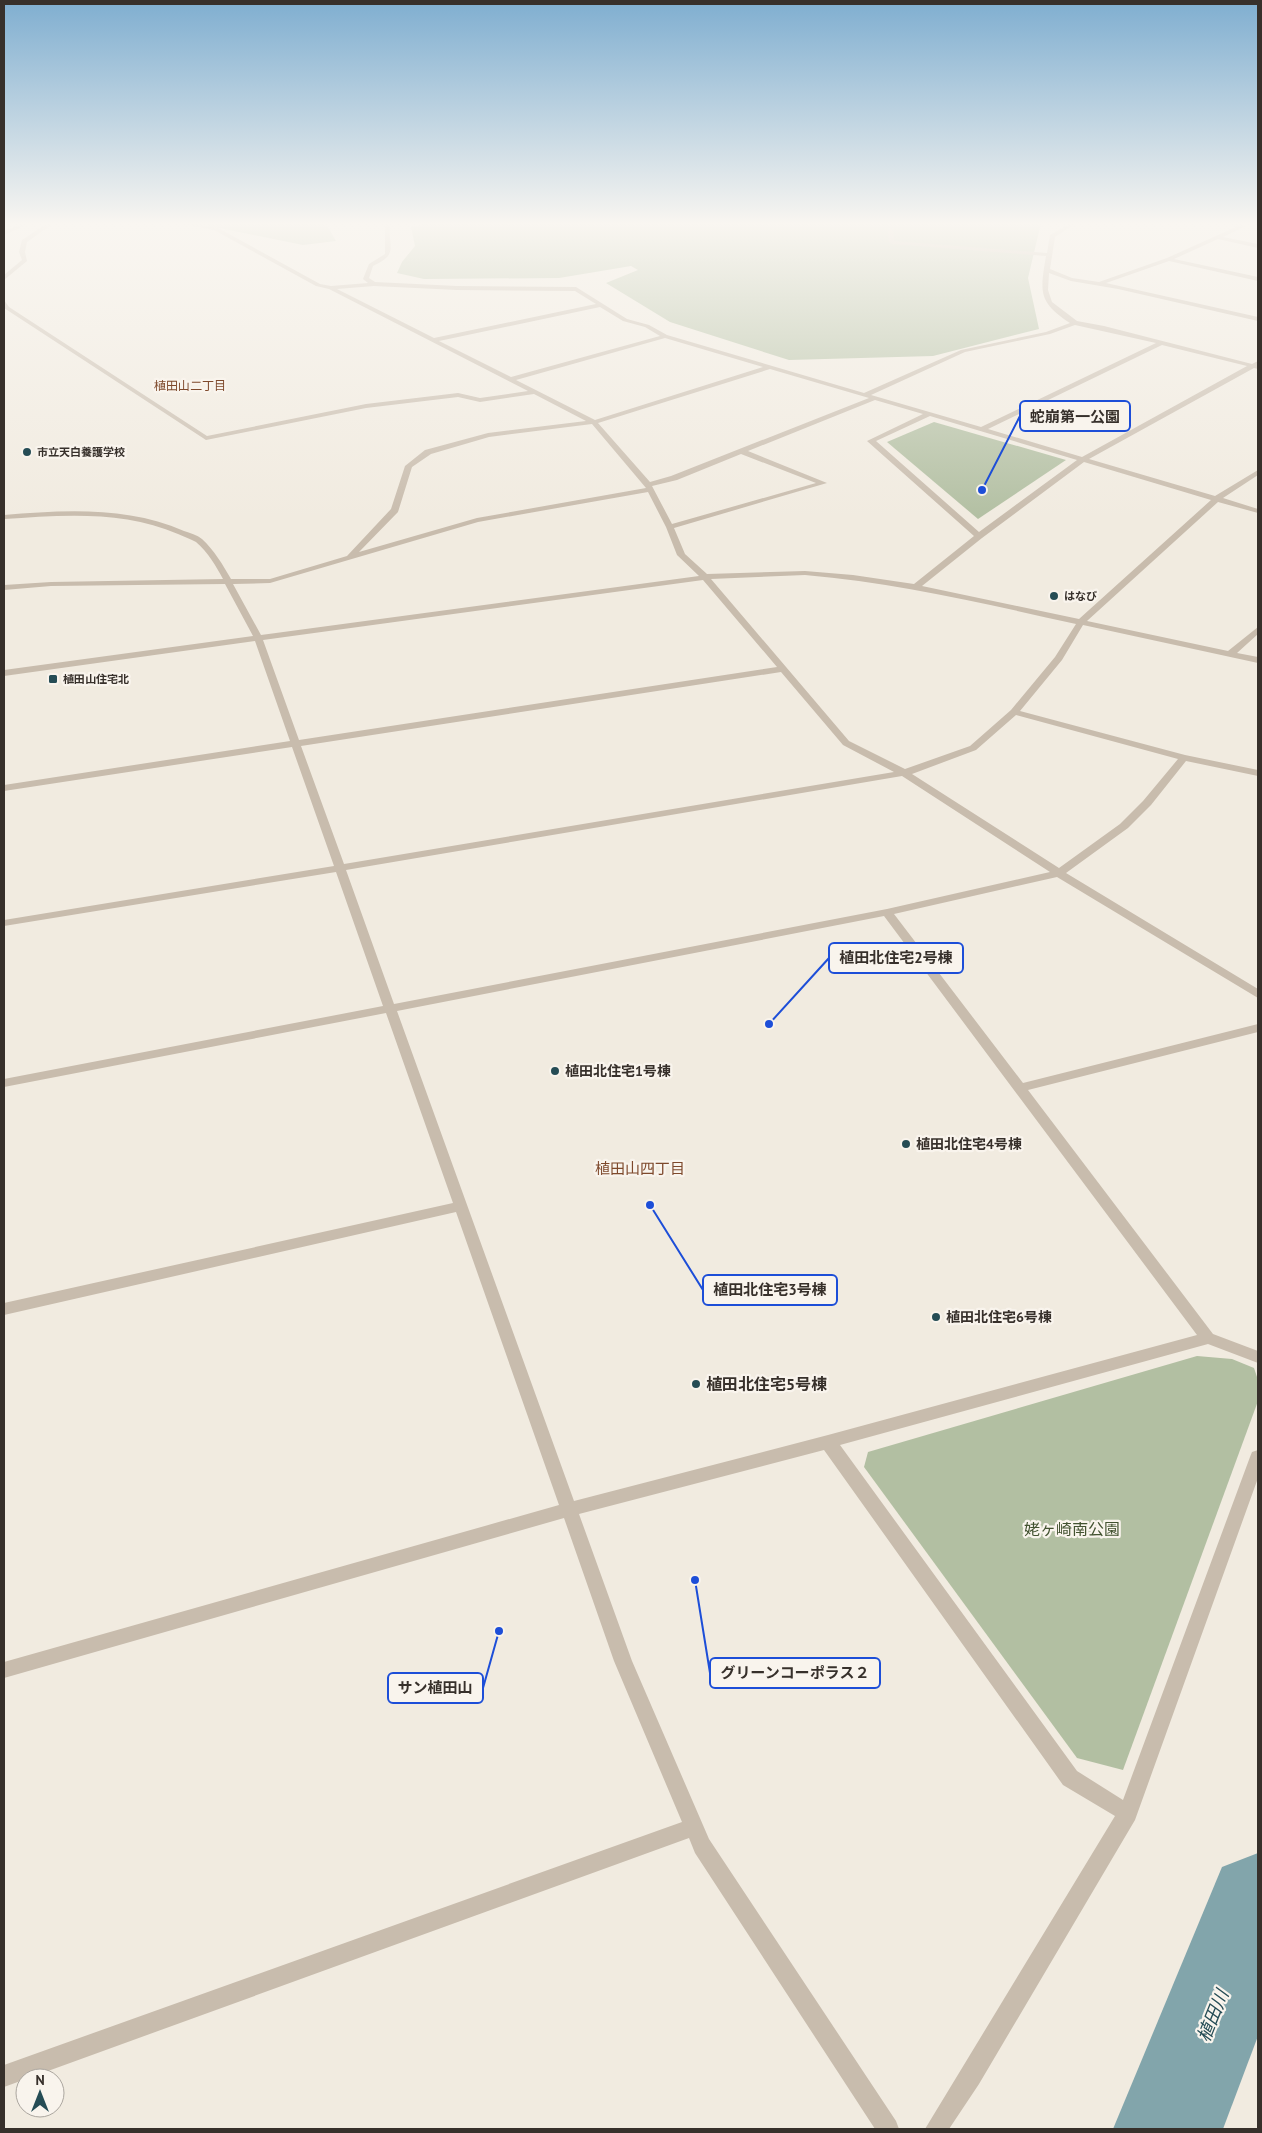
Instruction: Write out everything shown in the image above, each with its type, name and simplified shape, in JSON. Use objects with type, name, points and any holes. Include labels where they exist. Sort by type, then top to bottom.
[{"type":"street","points":[[28,322],[206,438],[366,406],[458,395],[480,400],[536,392]]},
{"type":"street","points":[[397,322],[594,422],[649,487],[670,527],[681,554],[704,577],[846,743],[904,773],[1059,873],[1258,994]]},
{"type":"street","points":[[434,340],[522,322]]},
{"type":"street","points":[[631,322],[647,326],[665,336],[1258,511]]},
{"type":"street","points":[[865,395],[963,351],[1048,333],[1075,323],[1104,328],[1257,365]]},
{"type":"street","points":[[511,379],[665,336]]},
{"type":"street","points":[[982,429],[1161,343]]},
{"type":"street","points":[[916,588],[979,536],[1083,459],[1257,365]]},
{"type":"street","points":[[351,556],[395,510],[408,466],[428,452],[488,436],[594,422],[770,367]]},
{"type":"street","points":[[4,588],[51,584],[270,581],[477,520],[649,487],[875,398]]},
{"type":"street","points":[[930,414],[871,441],[979,536]]},
{"type":"street","points":[[670,527],[823,482],[742,451]]},
{"type":"street","points":[[4,923],[904,773],[973,748],[1014,712],[1059,658],[1081,622],[1216,499],[1258,472]]},
{"type":"street","points":[[4,517],[47,514],[93,514],[134,518],[171,528],[198,540],[217,561],[258,638],[623,1661],[702,1846],[888,2129]]},
{"type":"street","points":[[4,673],[704,577],[752,573],[804,573],[853,577],[916,588],[1258,660]]},
{"type":"street","points":[[1230,654],[1258,630]]},
{"type":"street","points":[[4,788],[783,669]]},
{"type":"street","points":[[1014,712],[1184,758],[1258,773]]},
{"type":"street","points":[[4,1083],[887,912],[1059,873],[1124,826],[1147,803],[1184,758]]},
{"type":"street","points":[[887,912],[1208,1338],[1258,1356]]},
{"type":"street","points":[[1019,1088],[1258,1028]]},
{"type":"street","points":[[4,1309],[461,1206]]},
{"type":"street","points":[[4,1670],[570,1509],[828,1442],[1208,1338]]},
{"type":"street","points":[[828,1442],[1070,1778],[1128,1813]]},
{"type":"street","points":[[936,2129],[971,2076],[1128,1813],[1258,1457]]},
{"type":"street","points":[[4,2076],[694,1827]]},
{"type":"green space","points":[[670,322],[1037,322],[1039,329],[933,356],[789,360]]},
{"type":"green space","points":[[934,422],[1066,460],[978,519],[887,442]]},
{"type":"green space","name":"姥ヶ崎南公園","points":[[1197,1356],[1232,1359],[1254,1368],[1258,1380],[1258,1401],[1123,1770],[1077,1758],[864,1467],[868,1452]]},
{"type":"waterway","name":"植田川","points":[[1168,2129],[1258,1903]]},
{"type":"place","name":"市立天白養護学校","points":[[27,452]]},
{"type":"place","name":"蛇崩第一公園","points":[[982,490]]},
{"type":"place","name":"はなび","points":[[1054,596]]},
{"type":"place","name":"植田山住宅北","points":[[53,679]]},
{"type":"place","name":"植田北住宅2号棟","points":[[769,1024]]},
{"type":"place","name":"植田北住宅1号棟","points":[[555,1071]]},
{"type":"place","name":"植田北住宅4号棟","points":[[906,1144]]},
{"type":"place","name":"植田北住宅3号棟","points":[[650,1205]]},
{"type":"place","name":"植田北住宅6号棟","points":[[936,1317]]},
{"type":"place","name":"植田北住宅5号棟","points":[[696,1384]]},
{"type":"place","name":"グリーンコーポラス２","points":[[695,1580]]},
{"type":"place","name":"サン植田山","points":[[499,1631]]},
{"type":"district","name":"植田山二丁目","points":[[190,386]]},
{"type":"district","name":"植田山四丁目","points":[[640,1169]]}]
